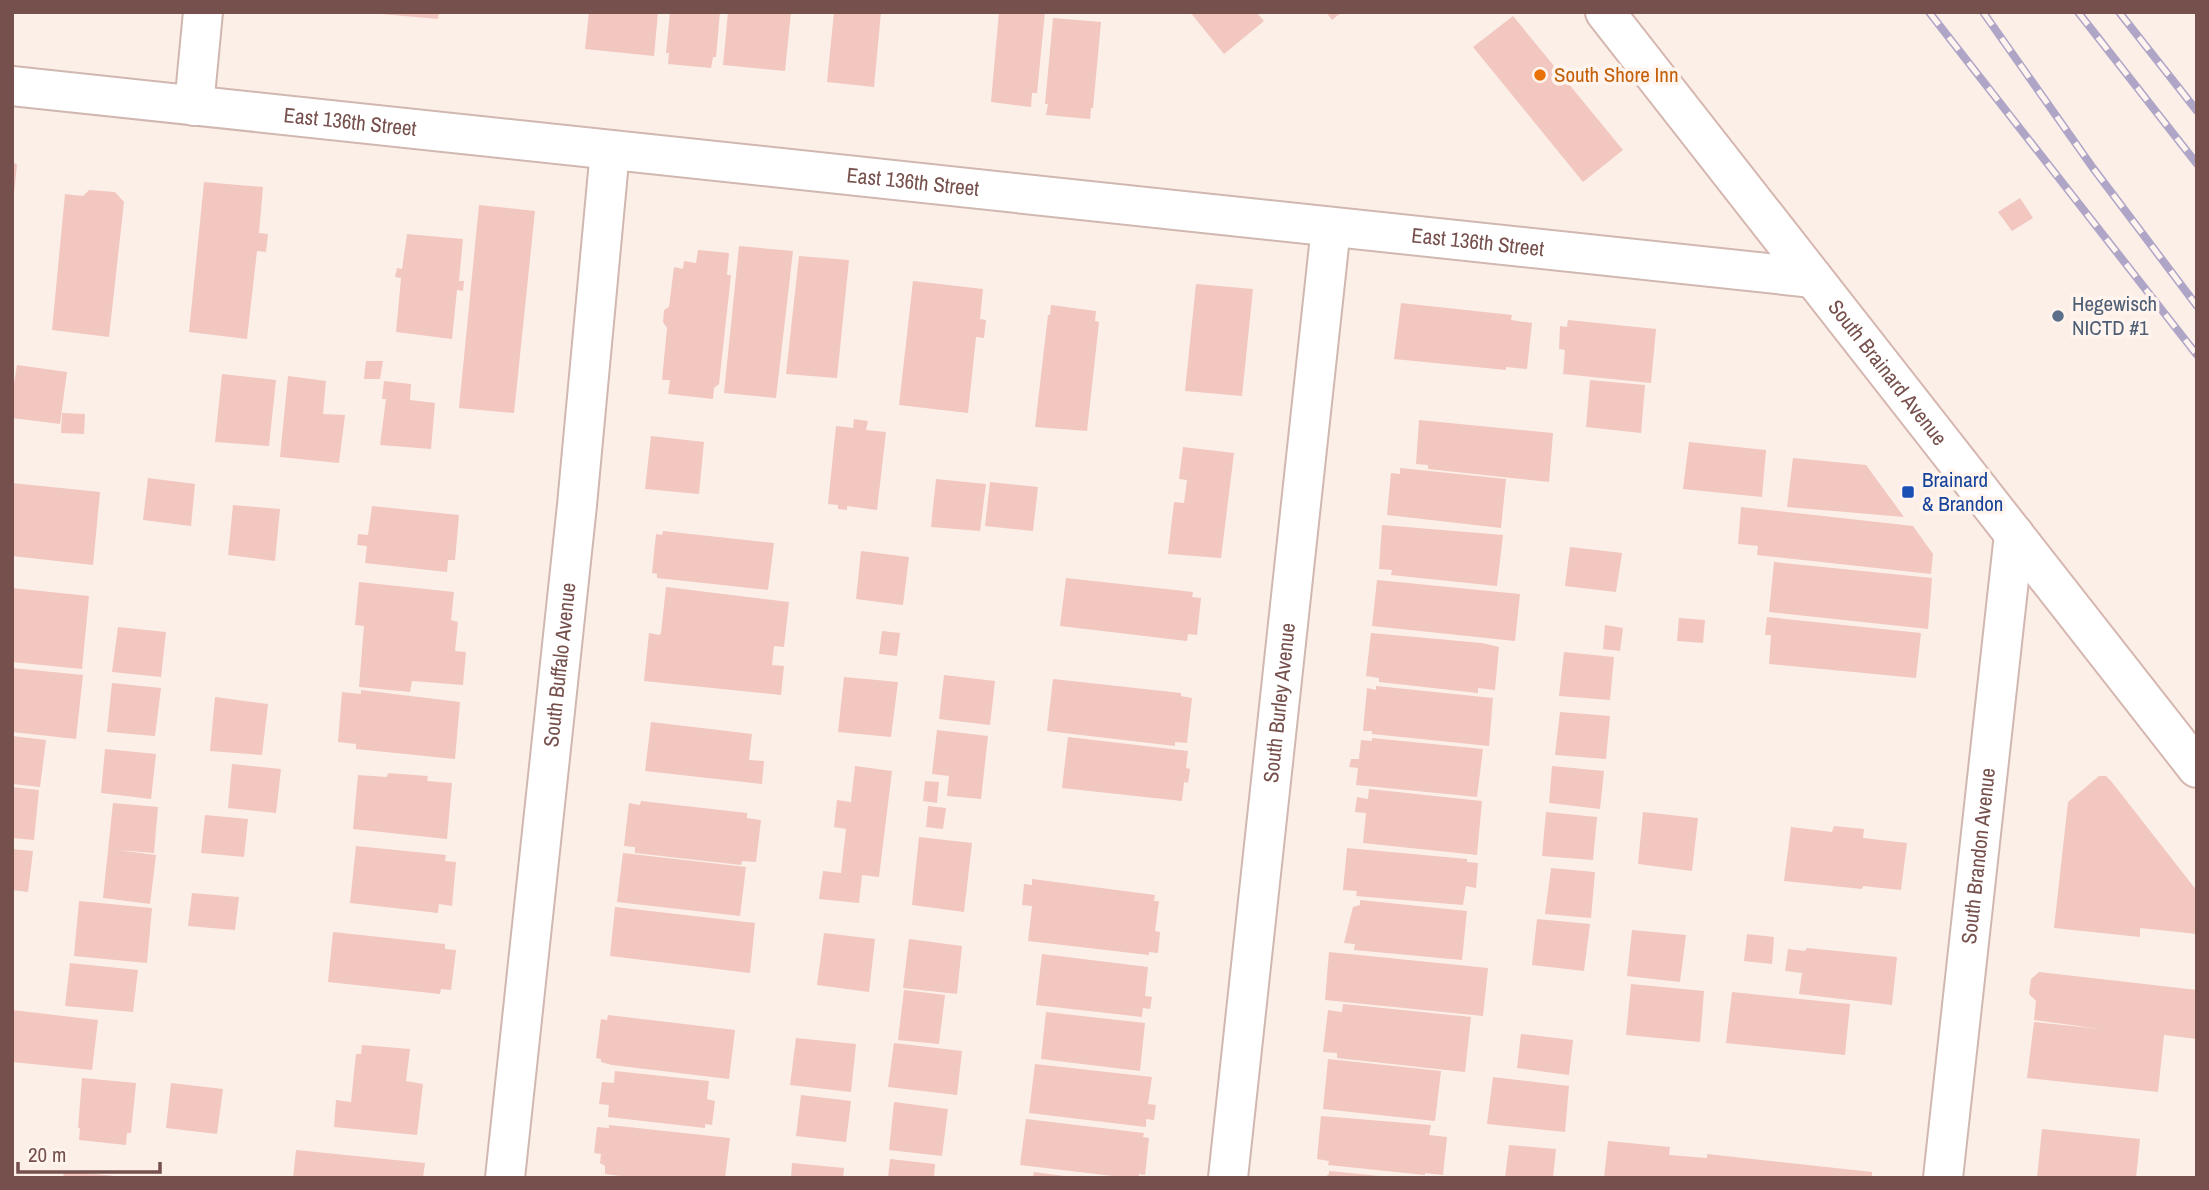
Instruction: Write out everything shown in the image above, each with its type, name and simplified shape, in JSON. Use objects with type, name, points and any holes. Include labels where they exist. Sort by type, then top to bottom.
[{"type":"street","points":[[194,106],[203,12]]},
{"type":"street","name":"South Brainard Avenue","points":[[1605,12],[2197,768]]},
{"type":"street","name":"East 136th Street","points":[[12,86],[1813,278]]},
{"type":"street","name":"South Buffalo Avenue","points":[[505,1178],[576,519],[610,149]]},
{"type":"street","name":"South Burley Avenue","points":[[1228,1178],[1331,227]]},
{"type":"street","name":"South Brandon Avenue","points":[[1943,1178],[2014,534]]},
{"type":"building","points":[[381,12],[439,12],[438,19]]},
{"type":"building","points":[[589,12],[658,12],[654,56],[585,49]]},
{"type":"building","points":[[670,12],[720,12],[716,57],[713,57],[711,68],[668,64],[669,53],[666,53]]},
{"type":"building","points":[[728,12],[791,12],[785,71],[723,65]]},
{"type":"building","points":[[834,12],[881,12],[874,87],[827,82]]},
{"type":"building","points":[[999,12],[1045,12],[1037,93],[1032,93],[1031,107],[991,102]]},
{"type":"building","points":[[1190,12],[1256,12],[1264,21],[1224,54]]},
{"type":"building","points":[[1326,12],[1342,12],[1332,20]]},
{"type":"building","points":[[1513,16],[1623,150],[1583,182],[1473,47]]},
{"type":"building","points":[[1053,18],[1101,22],[1090,119],[1046,115]]},
{"type":"building","points":[[12,161],[17,165],[14,193],[12,193]]},
{"type":"building","points":[[204,182],[263,187],[259,233],[268,234],[266,252],[257,251],[247,339],[189,332]]},
{"type":"building","points":[[89,190],[115,192],[124,202],[109,337],[52,330],[65,194],[83,196]]},
{"type":"building","points":[[2020,198],[2033,218],[2012,231],[1998,212]]},
{"type":"building","points":[[479,205],[535,211],[514,413],[459,408]]},
{"type":"building","points":[[407,234],[463,239],[459,281],[464,281],[463,291],[457,290],[452,339],[396,332],[401,278],[395,277],[397,268],[402,269]]},
{"type":"building","points":[[739,246],[793,251],[776,398],[724,393]]},
{"type":"building","points":[[698,250],[729,253],[727,275],[731,275],[719,384],[714,388],[713,399],[668,394],[670,380],[662,380],[667,328],[663,322],[664,310],[669,307],[674,267],[683,269],[684,261],[696,263]]},
{"type":"building","points":[[799,256],[849,260],[837,378],[786,374]]},
{"type":"building","points":[[913,281],[983,289],[980,319],[986,320],[984,338],[976,337],[968,413],[899,405]]},
{"type":"building","points":[[1196,284],[1253,289],[1242,396],[1185,391]]},
{"type":"building","points":[[1401,303],[1512,315],[1511,320],[1532,323],[1527,369],[1506,367],[1506,370],[1394,359]]},
{"type":"building","points":[[1051,305],[1096,311],[1095,321],[1099,322],[1087,431],[1035,427]]},
{"type":"building","points":[[1568,320],[1656,329],[1651,383],[1563,374],[1565,350],[1559,349],[1560,326],[1567,327]]},
{"type":"building","points":[[366,361],[383,361],[380,379],[364,379]]},
{"type":"building","points":[[17,365],[67,372],[60,424],[12,418]]},
{"type":"building","points":[[222,374],[276,380],[269,446],[215,442]]},
{"type":"building","points":[[288,376],[326,381],[323,414],[345,415],[339,463],[280,457]]},
{"type":"building","points":[[1590,380],[1645,385],[1641,433],[1586,427]]},
{"type":"building","points":[[384,381],[411,384],[410,400],[435,403],[431,449],[380,445],[386,399],[382,399]]},
{"type":"building","points":[[62,413],[85,414],[84,434],[61,433]]},
{"type":"building","points":[[854,419],[868,421],[866,430],[886,432],[877,510],[847,506],[847,510],[838,509],[838,505],[828,504],[836,426],[853,428]]},
{"type":"building","points":[[1419,420],[1553,433],[1549,482],[1428,469],[1428,465],[1416,464]]},
{"type":"building","points":[[651,436],[704,442],[699,494],[645,489]]},
{"type":"building","points":[[1689,442],[1766,450],[1762,497],[1683,489]]},
{"type":"building","points":[[1183,447],[1234,453],[1221,558],[1168,554],[1174,502],[1184,503],[1187,480],[1179,479]]},
{"type":"building","points":[[1793,458],[1866,465],[1904,517],[1787,507]]},
{"type":"building","points":[[1400,468],[1506,479],[1501,528],[1387,515],[1391,473],[1400,474]]},
{"type":"building","points":[[148,478],[195,484],[191,526],[143,520]]},
{"type":"building","points":[[936,479],[986,484],[980,531],[931,527]]},
{"type":"building","points":[[990,482],[1038,487],[1033,531],[985,526]]},
{"type":"building","points":[[12,483],[100,492],[93,565],[12,556]]},
{"type":"building","points":[[233,505],[280,509],[275,561],[228,555]]},
{"type":"building","points":[[372,506],[459,515],[455,560],[448,560],[447,572],[365,563],[367,546],[357,545],[358,534],[368,535]]},
{"type":"building","points":[[1741,507],[1913,526],[1933,554],[1931,574],[1757,555],[1758,546],[1738,544]]},
{"type":"building","points":[[1382,525],[1503,535],[1497,586],[1391,575],[1392,570],[1379,569]]},
{"type":"building","points":[[663,531],[774,543],[768,590],[657,578],[657,574],[652,573],[656,534],[662,535]]},
{"type":"building","points":[[1570,547],[1622,553],[1616,592],[1565,586]]},
{"type":"building","points":[[861,551],[909,557],[903,605],[856,599]]},
{"type":"building","points":[[1774,562],[1932,578],[1928,629],[1769,612]]},
{"type":"building","points":[[1066,578],[1193,592],[1192,597],[1201,598],[1197,635],[1188,634],[1187,641],[1060,626]]},
{"type":"building","points":[[1377,580],[1520,594],[1515,641],[1372,626]]},
{"type":"building","points":[[359,582],[454,592],[451,620],[458,622],[455,651],[466,652],[463,685],[412,681],[410,692],[359,687],[364,626],[355,625]]},
{"type":"building","points":[[666,587],[789,602],[784,647],[774,646],[772,665],[784,666],[781,695],[644,681],[649,633],[661,633]]},
{"type":"building","points":[[12,588],[89,596],[82,669],[12,662]]},
{"type":"building","points":[[1767,617],[1921,633],[1916,678],[1769,664],[1771,635],[1765,635]]},
{"type":"building","points":[[1679,618],[1705,620],[1703,643],[1677,641]]},
{"type":"building","points":[[1605,625],[1623,628],[1620,651],[1603,649]]},
{"type":"building","points":[[118,627],[166,632],[161,677],[112,672]]},
{"type":"building","points":[[882,631],[900,633],[897,656],[879,654]]},
{"type":"building","points":[[1371,633],[1482,643],[1499,647],[1495,690],[1478,688],[1478,693],[1379,682],[1379,678],[1366,676]]},
{"type":"building","points":[[1564,652],[1614,657],[1610,700],[1559,696]]},
{"type":"building","points":[[12,668],[83,675],[76,739],[12,732]]},
{"type":"building","points":[[944,675],[995,681],[990,725],[939,719]]},
{"type":"building","points":[[844,677],[898,682],[891,737],[838,732]]},
{"type":"building","points":[[1053,679],[1181,693],[1181,696],[1192,698],[1187,743],[1175,742],[1175,746],[1047,731]]},
{"type":"building","points":[[112,683],[161,688],[155,736],[107,732]]},
{"type":"building","points":[[1376,686],[1493,698],[1489,746],[1363,731],[1367,688],[1376,690]]},
{"type":"building","points":[[361,690],[460,702],[455,759],[356,749],[356,744],[338,742],[342,692],[361,694]]},
{"type":"building","points":[[215,697],[268,704],[262,755],[210,751]]},
{"type":"building","points":[[1560,712],[1610,716],[1606,759],[1555,755]]},
{"type":"building","points":[[651,722],[752,734],[749,760],[764,761],[762,784],[645,771]]},
{"type":"building","points":[[937,730],[988,736],[981,799],[947,796],[949,776],[932,774]]},
{"type":"building","points":[[12,736],[46,740],[40,787],[12,784]]},
{"type":"building","points":[[1068,737],[1188,751],[1186,768],[1190,769],[1188,783],[1184,782],[1182,801],[1062,788]]},
{"type":"building","points":[[1372,738],[1483,749],[1477,797],[1356,785],[1358,768],[1349,767],[1351,759],[1359,759],[1361,740],[1372,741]]},
{"type":"building","points":[[105,749],[156,754],[151,799],[101,793]]},
{"type":"building","points":[[232,764],[281,769],[276,813],[228,808]]},
{"type":"building","points":[[855,766],[892,771],[879,877],[862,875],[859,903],[819,899],[823,871],[841,873],[846,829],[834,827],[837,800],[851,802]]},
{"type":"building","points":[[1552,766],[1604,771],[1600,809],[1549,803]]},
{"type":"building","points":[[388,773],[428,776],[427,781],[452,783],[447,839],[353,829],[358,775],[387,777]]},
{"type":"building","points":[[2099,776],[2106,776],[2111,781],[2197,891],[2197,934],[2140,928],[2140,937],[2054,928],[2068,802]]},
{"type":"building","points":[[925,781],[939,782],[937,803],[923,801]]},
{"type":"building","points":[[12,787],[39,790],[34,840],[12,838]]},
{"type":"building","points":[[1369,789],[1482,801],[1477,855],[1363,843],[1366,813],[1355,812],[1357,797],[1368,799]]},
{"type":"building","points":[[641,801],[747,813],[747,818],[761,820],[756,862],[742,861],[741,865],[635,853],[635,847],[624,846],[629,803],[640,805]]},
{"type":"building","points":[[113,803],[158,807],[154,853],[116,850],[156,855],[150,904],[103,898]]},
{"type":"building","points":[[928,806],[946,808],[943,829],[926,827]]},
{"type":"building","points":[[1546,812],[1597,817],[1593,860],[1542,856]]},
{"type":"building","points":[[1643,812],[1698,818],[1692,871],[1638,864]]},
{"type":"building","points":[[205,815],[248,819],[244,857],[201,853]]},
{"type":"building","points":[[1834,826],[1864,829],[1863,838],[1907,843],[1901,890],[1784,881],[1791,827],[1832,832]]},
{"type":"building","points":[[919,837],[972,843],[964,912],[912,905]]},
{"type":"building","points":[[356,846],[446,855],[445,861],[456,862],[452,906],[439,904],[438,913],[350,903]]},
{"type":"building","points":[[1347,848],[1467,859],[1467,862],[1478,863],[1476,888],[1466,886],[1463,905],[1356,896],[1357,891],[1343,890]]},
{"type":"building","points":[[12,849],[33,851],[28,892],[12,890]]},
{"type":"building","points":[[623,853],[746,867],[740,916],[617,902]]},
{"type":"building","points":[[1551,868],[1595,872],[1591,918],[1545,914]]},
{"type":"building","points":[[1032,879],[1155,895],[1154,901],[1159,901],[1155,931],[1160,932],[1158,953],[1149,952],[1149,955],[1028,941],[1032,906],[1022,905],[1024,884],[1032,885]]},
{"type":"building","points":[[192,893],[239,897],[235,930],[188,926]]},
{"type":"building","points":[[1360,900],[1467,911],[1462,960],[1354,950],[1355,944],[1344,943],[1353,907],[1360,905]]},
{"type":"building","points":[[79,901],[152,908],[147,963],[74,956]]},
{"type":"building","points":[[615,907],[755,923],[750,973],[610,956]]},
{"type":"building","points":[[1537,919],[1590,924],[1584,971],[1532,965]]},
{"type":"building","points":[[1632,930],[1686,935],[1680,982],[1627,976]]},
{"type":"building","points":[[333,932],[445,944],[445,949],[456,950],[451,990],[441,989],[440,994],[328,982]]},
{"type":"building","points":[[824,933],[875,939],[869,992],[817,985]]},
{"type":"building","points":[[1747,934],[1774,937],[1772,964],[1744,961]]},
{"type":"building","points":[[909,939],[962,946],[957,994],[903,988]]},
{"type":"building","points":[[1807,948],[1897,957],[1892,1005],[1799,994],[1802,973],[1785,971],[1788,949],[1805,951]]},
{"type":"building","points":[[1329,952],[1488,968],[1483,1016],[1325,1000]]},
{"type":"building","points":[[1042,954],[1148,967],[1145,996],[1152,997],[1150,1009],[1143,1008],[1142,1017],[1036,1005]]},
{"type":"building","points":[[70,963],[138,970],[133,1012],[65,1006]]},
{"type":"building","points":[[2039,972],[2197,990],[2197,1039],[2164,1035],[2158,1092],[2027,1078],[2034,1022],[2101,1029],[2034,1020],[2036,1001],[2029,994],[2031,979]]},
{"type":"building","points":[[1631,984],[1704,991],[1700,1042],[1626,1035]]},
{"type":"building","points":[[904,990],[945,995],[939,1044],[898,1040]]},
{"type":"building","points":[[1732,992],[1850,1004],[1845,1055],[1726,1043]]},
{"type":"building","points":[[1343,1004],[1471,1017],[1465,1072],[1337,1058],[1337,1053],[1323,1052],[1328,1010],[1342,1012]]},
{"type":"building","points":[[12,1010],[98,1020],[92,1070],[12,1062]]},
{"type":"building","points":[[1046,1012],[1145,1023],[1140,1071],[1041,1059]]},
{"type":"building","points":[[608,1015],[735,1030],[729,1079],[601,1062],[601,1059],[596,1058],[601,1019],[607,1020]]},
{"type":"building","points":[[1521,1034],[1573,1040],[1569,1075],[1517,1068]]},
{"type":"building","points":[[796,1038],[856,1044],[851,1092],[790,1085]]},
{"type":"building","points":[[894,1043],[962,1051],[957,1095],[888,1087]]},
{"type":"building","points":[[362,1045],[410,1049],[406,1081],[423,1084],[417,1135],[334,1127],[336,1100],[351,1102],[356,1054],[361,1054]]},
{"type":"building","points":[[1328,1059],[1441,1071],[1435,1121],[1323,1109]]},
{"type":"building","points":[[1035,1064],[1152,1077],[1148,1104],[1156,1105],[1154,1120],[1146,1119],[1146,1127],[1029,1113]]},
{"type":"building","points":[[615,1071],[709,1081],[707,1099],[715,1101],[712,1125],[705,1124],[705,1128],[608,1117],[609,1105],[599,1104],[602,1082],[614,1083]]},
{"type":"building","points":[[1493,1077],[1569,1086],[1565,1132],[1487,1124]]},
{"type":"building","points":[[82,1078],[136,1083],[131,1133],[127,1133],[126,1145],[79,1140]]},
{"type":"building","points":[[171,1083],[223,1089],[217,1134],[166,1128]]},
{"type":"building","points":[[801,1095],[851,1101],[846,1142],[796,1136]]},
{"type":"building","points":[[894,1102],[948,1109],[942,1156],[889,1150]]},
{"type":"building","points":[[1321,1116],[1431,1125],[1429,1135],[1447,1137],[1443,1175],[1328,1165],[1329,1161],[1317,1159]]},
{"type":"building","points":[[1026,1119],[1144,1133],[1143,1137],[1149,1138],[1145,1175],[1139,1174],[1139,1178],[1130,1178],[1020,1165]]},
{"type":"building","points":[[609,1125],[730,1138],[725,1178],[636,1178],[605,1174],[605,1166],[600,1163],[601,1154],[594,1153],[597,1127],[609,1128]]},
{"type":"building","points":[[2042,1129],[2140,1139],[2136,1178],[2037,1178]]},
{"type":"building","points":[[1608,1141],[1670,1147],[1669,1155],[1707,1158],[1707,1154],[1872,1172],[1872,1178],[1604,1178]]},
{"type":"building","points":[[1509,1145],[1556,1149],[1553,1178],[1505,1178]]},
{"type":"building","points":[[296,1150],[425,1163],[423,1178],[293,1178]]},
{"type":"building","points":[[890,1159],[935,1164],[934,1178],[888,1178]]},
{"type":"building","points":[[792,1163],[844,1168],[843,1178],[791,1178]]},
{"type":"building","points":[[64,1171],[115,1176],[115,1178],[63,1178]]},
{"type":"building","points":[[1329,1171],[1380,1176],[1380,1178],[1324,1178]]},
{"type":"building","points":[[1034,1172],[1064,1176],[1033,1178]]},
{"type":"railway","points":[[1929,12],[2197,355]]},
{"type":"railway","points":[[1983,12],[2093,168],[2197,306]]},
{"type":"railway","points":[[2078,12],[2197,164]]},
{"type":"railway","points":[[2119,12],[2197,111]]},
{"type":"place","name":"South Shore Inn","points":[[1540,75]]},
{"type":"place","name":"Hegewisch NICTD #1","points":[[2058,316]]},
{"type":"place","name":"Brainard & Brandon","points":[[1908,492]]}]
